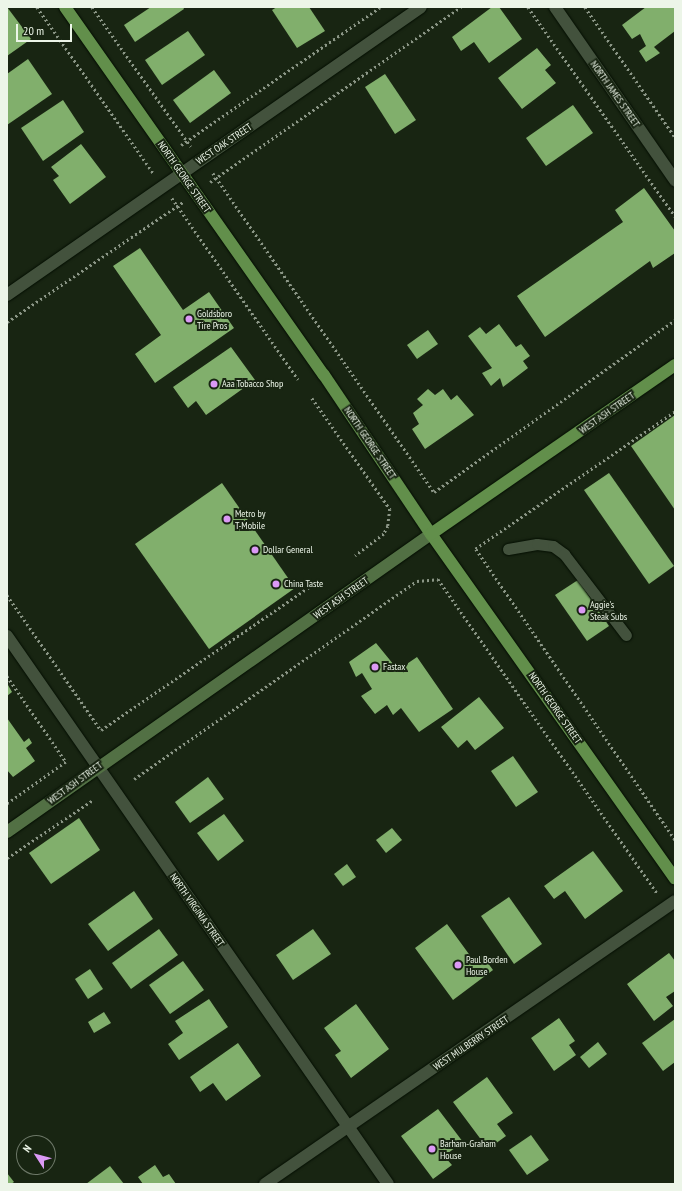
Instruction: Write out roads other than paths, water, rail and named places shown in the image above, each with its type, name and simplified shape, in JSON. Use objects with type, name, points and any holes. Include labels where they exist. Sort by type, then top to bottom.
[{"type":"main road","name":"NORTH GEORGE STREET","points":[[65,7],[180,173],[324,375],[431,534],[675,878]]},
{"type":"main road","name":"WEST ASH STREET","points":[[7,832],[431,534],[675,365]]},
{"type":"street","name":"WEST OAK STREET","points":[[7,295],[180,173],[421,7]]},
{"type":"street","name":"NORTH JAMES STREET","points":[[555,7],[675,180]]},
{"type":"street","name":"NORTH VIRGINIA STREET","points":[[7,636],[388,1184]]},
{"type":"street","name":"WEST MULBERRY STREET","points":[[265,1184],[347,1126],[511,1016],[675,901]]},
{"type":"lane","points":[[508,549],[537,544],[553,546],[564,554],[626,635]]},
{"type":"place","name":"Goldsboro Tire Pros","points":[[189,319]]},
{"type":"place","name":"Aaa Tobacco Shop","points":[[214,384]]},
{"type":"place","name":"Metro by T-Mobile","points":[[227,519]]},
{"type":"place","name":"Dollar General","points":[[255,550]]},
{"type":"place","name":"China Taste","points":[[276,584]]},
{"type":"place","name":"Aggie's Steak Subs","points":[[582,610]]},
{"type":"place","name":"Fastax","points":[[375,667]]},
{"type":"place","name":"Paul Borden House","points":[[458,965]]},
{"type":"place","name":"Barham-Graham House","points":[[432,1149]]}]
